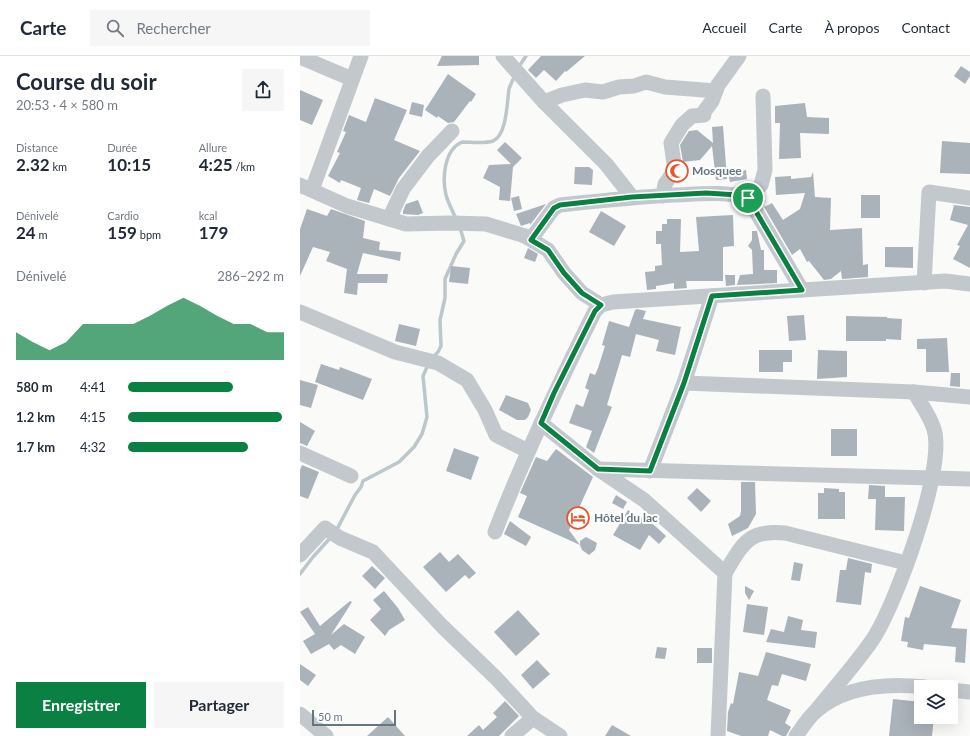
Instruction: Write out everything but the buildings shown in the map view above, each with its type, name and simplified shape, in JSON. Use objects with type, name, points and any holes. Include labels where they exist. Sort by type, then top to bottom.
[{"type":"street","points":[[361,56],[306,188],[347,206],[412,225],[456,222],[486,224],[525,236],[548,250],[564,273],[582,293],[601,305]]},
{"type":"street","points":[[503,56],[544,102],[606,164],[632,197]]},
{"type":"street","points":[[663,196],[665,184],[675,170],[671,143],[682,125],[692,116],[704,115],[704,112],[712,101],[718,84],[739,56]]},
{"type":"street","points":[[300,57],[352,79]]},
{"type":"street","points":[[544,102],[562,95],[585,90],[602,92],[618,87],[634,86],[646,82],[665,87],[716,91]]},
{"type":"street","points":[[748,198],[761,185],[765,170],[763,96]]},
{"type":"street","points":[[389,219],[402,189],[428,156],[452,131]]},
{"type":"street","points":[[924,283],[929,192],[970,198]]},
{"type":"street","points":[[531,240],[554,208],[560,205],[632,197],[706,193],[738,195],[748,198],[802,290]]},
{"type":"street","points":[[494,532],[557,386],[595,311],[601,305],[613,302],[946,281],[970,284]]},
{"type":"street","points":[[650,471],[684,383],[712,296]]},
{"type":"street","points":[[300,312],[395,352],[431,361],[467,380],[485,410],[496,436],[528,451]]},
{"type":"street","points":[[684,383],[914,392],[970,397]]},
{"type":"street","points":[[796,736],[873,638],[893,599],[915,541],[933,477],[936,454],[934,430],[914,392]]},
{"type":"street","points":[[541,423],[598,469],[644,500],[725,574]]},
{"type":"street","points":[[300,453],[351,476]]},
{"type":"street","points":[[598,469],[970,479]]},
{"type":"street","points":[[300,555],[325,528],[340,538],[374,552],[442,626],[496,678],[533,718],[560,736]]},
{"type":"street","points":[[718,736],[725,574],[740,548],[752,537],[762,532],[771,531],[785,533],[906,563]]},
{"type":"street","points":[[815,712],[837,698],[872,686],[903,684],[914,686]]},
{"type":"street","points":[[958,691],[970,692]]},
{"type":"street","points":[[300,714],[326,736]]},
{"type":"street","points":[[512,736],[533,718]]},
{"type":"waterway","points":[[518,68],[526,56]]},
{"type":"waterway","points":[[456,219],[447,198],[444,181],[448,158],[451,151],[462,142],[478,143],[493,141],[498,138],[506,118],[509,89],[515,75]]},
{"type":"waterway","points":[[432,358],[441,346],[440,320],[445,298],[445,279],[456,254],[464,241],[460,228]]},
{"type":"waterway","points":[[336,531],[363,481],[399,462],[414,447],[422,434],[427,417],[423,376],[428,365]]},
{"type":"waterway","points":[[300,574],[331,537]]},
{"type":"place","name":"Mosquee","points":[[677,171]]},
{"type":"place","name":"Hôtel du lac","points":[[578,518]]},
{"type":"route","points":[[706,193],[738,195],[748,198],[802,290],[712,296],[684,383],[650,471],[598,469],[541,423],[554,393],[595,311],[601,305],[582,293],[564,273],[548,250],[531,240],[554,208],[560,205],[632,197],[706,193]]}]
